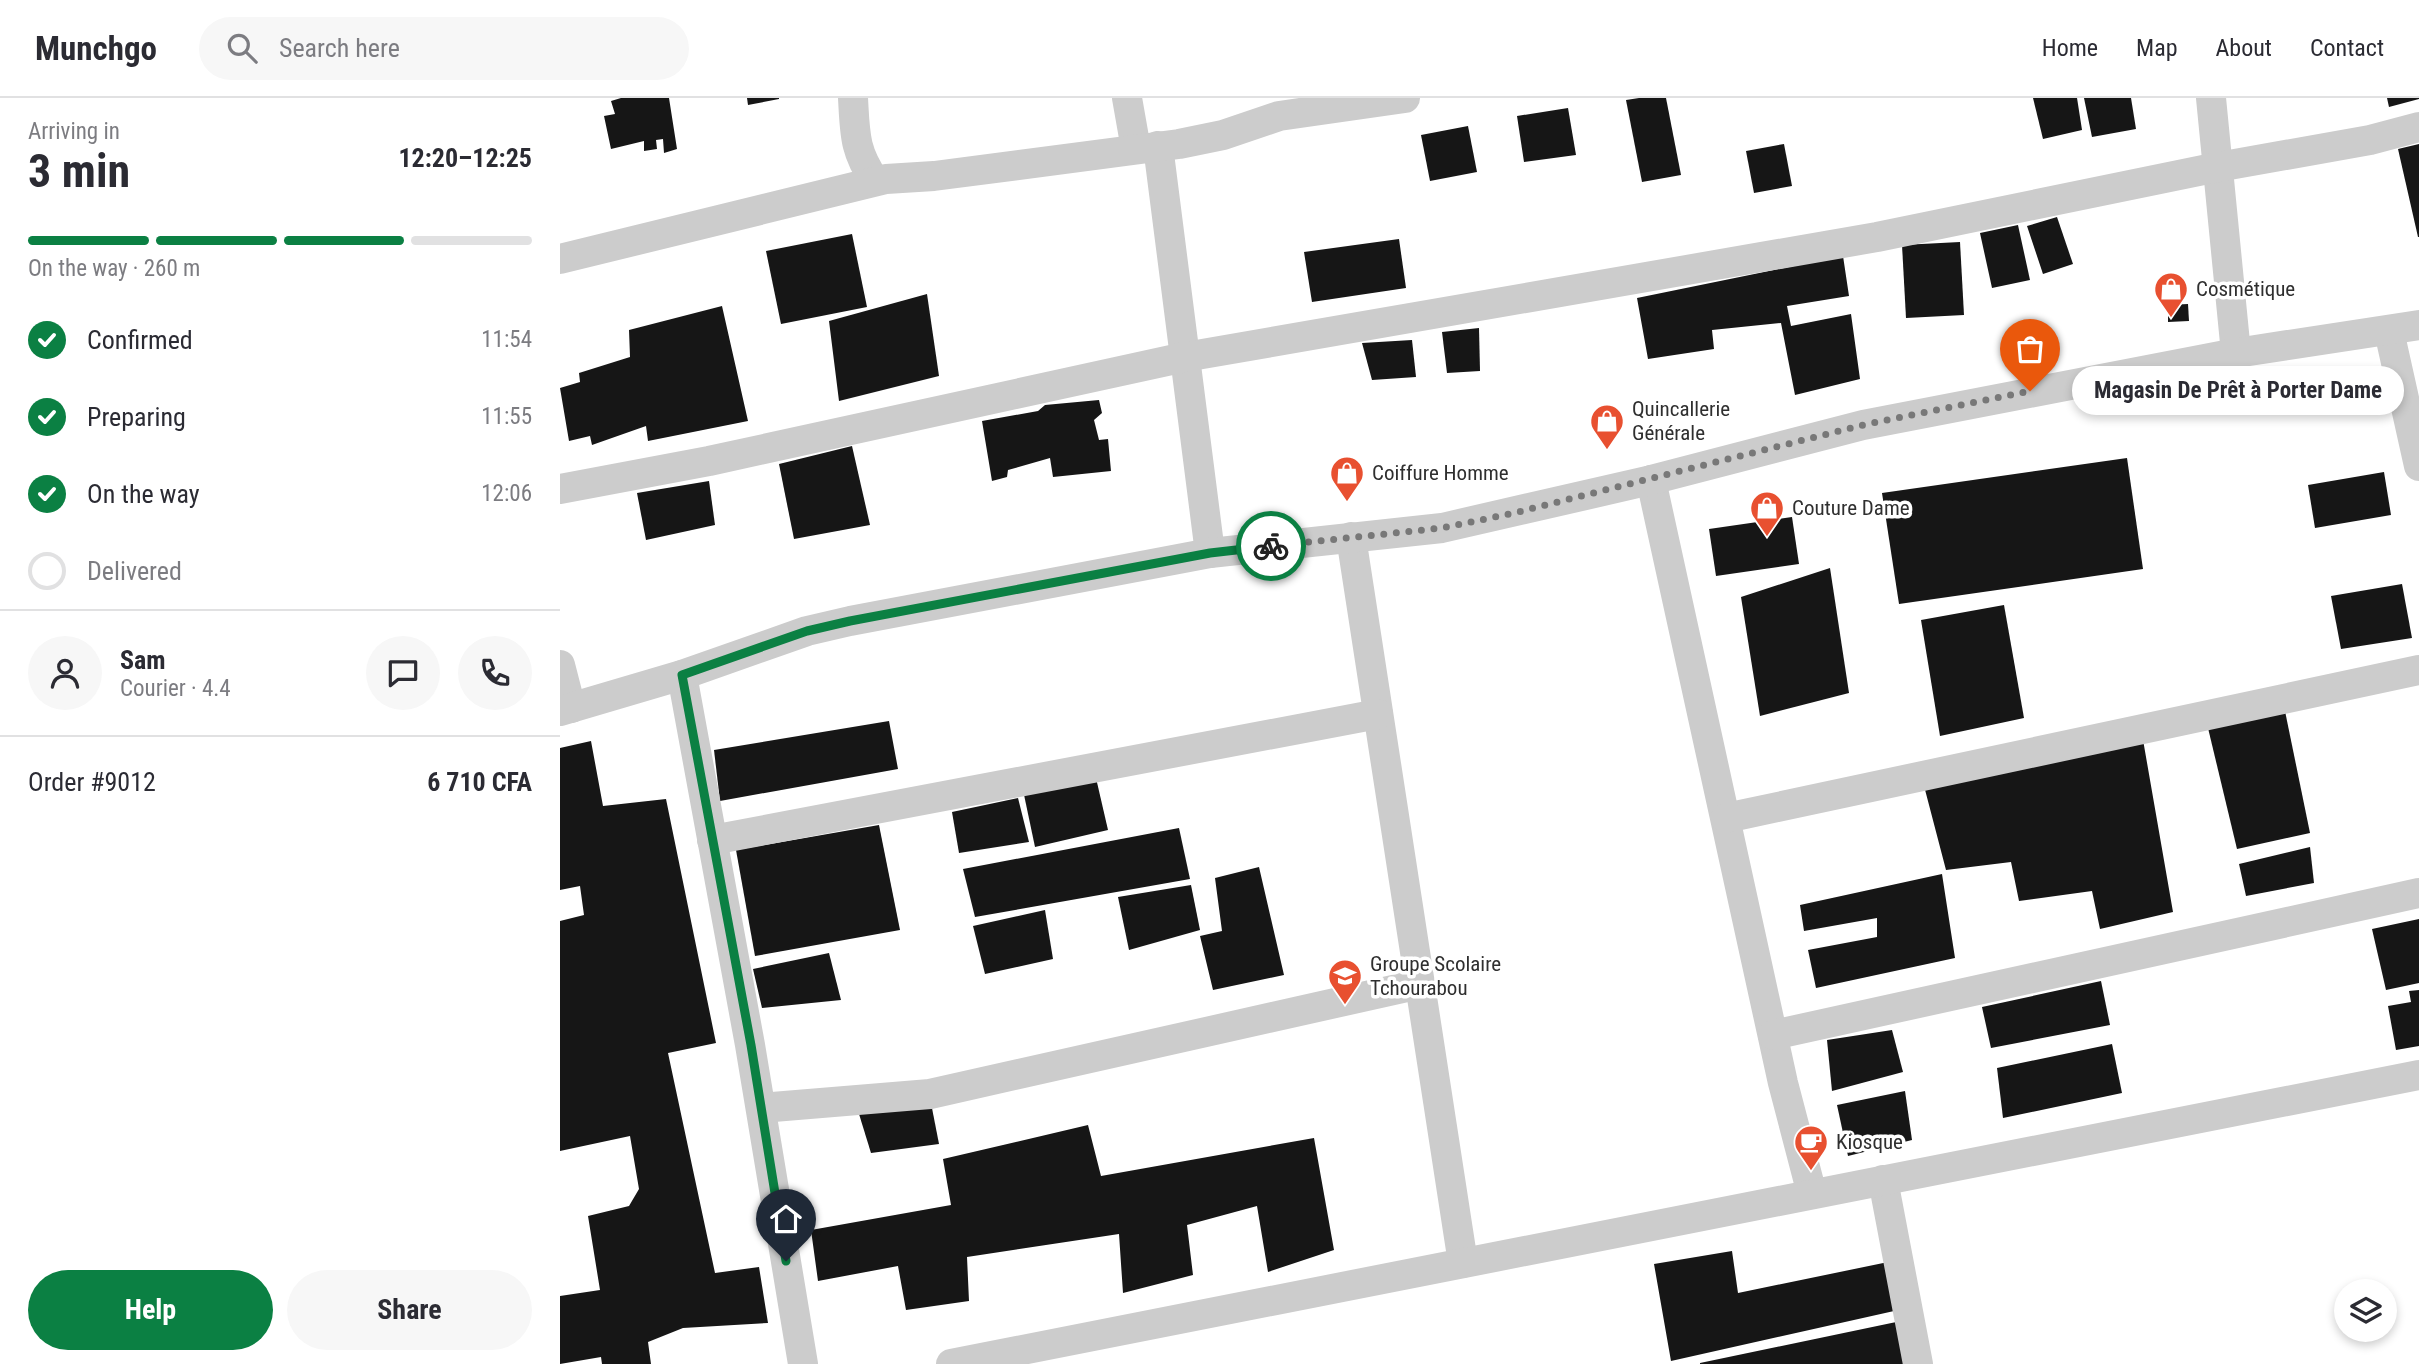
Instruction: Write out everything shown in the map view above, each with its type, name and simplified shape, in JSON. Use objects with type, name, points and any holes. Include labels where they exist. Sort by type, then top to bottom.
[{"type":"street","points":[[853,98],[856,146],[861,161],[875,181]]},
{"type":"street","points":[[1127,98],[1147,147],[1185,357],[1210,553]]},
{"type":"street","points":[[560,259],[875,181],[934,176],[1147,147],[1223,135],[1279,116],[1366,100],[1405,98]]},
{"type":"street","points":[[2211,98],[2236,353]]},
{"type":"street","points":[[560,489],[709,461],[1185,357],[1740,262],[2218,167],[2370,140],[2419,127]]},
{"type":"street","points":[[560,665],[566,709],[682,675],[807,631],[850,621],[1210,553],[1442,528],[1651,480],[1863,425],[2236,353],[2419,325]]},
{"type":"street","points":[[2389,331],[2419,466]]},
{"type":"street","points":[[1651,480],[1773,1035],[1812,1194]]},
{"type":"street","points":[[1351,537],[1463,1263]]},
{"type":"street","points":[[1726,818],[2419,670]]},
{"type":"street","points":[[682,675],[761,1108],[803,1364]]},
{"type":"street","points":[[712,840],[1378,715]]},
{"type":"street","points":[[1773,1035],[2419,893]]},
{"type":"street","points":[[761,1108],[930,1094],[1420,984]]},
{"type":"street","points":[[951,1364],[2419,1075]]},
{"type":"street","points":[[1883,1180],[1918,1364]]},
{"type":"building","points":[[621,98],[669,98],[677,149],[664,153],[663,139],[656,140],[657,149],[644,151],[644,141],[611,149],[604,116],[615,114],[611,101]]},
{"type":"building","points":[[747,98],[779,98],[779,99],[748,105]]},
{"type":"building","points":[[1666,98],[1681,175],[1642,182],[1626,100]]},
{"type":"building","points":[[2033,98],[2077,98],[2082,130],[2043,139]]},
{"type":"building","points":[[2084,98],[2131,98],[2136,129],[2092,137]]},
{"type":"building","points":[[2387,98],[2419,98],[2419,99],[2389,107]]},
{"type":"building","points":[[1568,108],[1576,155],[1524,162],[1517,116]]},
{"type":"building","points":[[1468,126],[1477,172],[1430,181],[1421,135]]},
{"type":"building","points":[[1784,144],[1792,186],[1754,193],[1746,151]]},
{"type":"building","points":[[2419,144],[2419,237],[2418,237],[2398,149]]},
{"type":"building","points":[[2057,217],[2073,264],[2043,274],[2027,226]]},
{"type":"building","points":[[2018,225],[2030,280],[1992,288],[1980,233]]},
{"type":"building","points":[[852,234],[867,307],[781,324],[766,251]]},
{"type":"building","points":[[1399,239],[1406,288],[1312,302],[1304,252]]},
{"type":"building","points":[[1960,242],[1964,315],[1906,318],[1902,245]]},
{"type":"building","points":[[1843,256],[1849,296],[1787,306],[1791,326],[1851,314],[1860,379],[1795,395],[1781,323],[1712,330],[1714,349],[1648,359],[1637,298]]},
{"type":"building","points":[[927,294],[939,376],[839,401],[829,321]]},
{"type":"building","points":[[2188,304],[2189,321],[2168,322],[2168,305]]},
{"type":"building","points":[[722,306],[748,421],[648,441],[646,426],[592,445],[590,436],[569,441],[560,388],[580,382],[579,373],[630,357],[629,330]]},
{"type":"building","points":[[1479,328],[1480,371],[1447,373],[1442,332]]},
{"type":"building","points":[[1412,340],[1416,377],[1372,380],[1362,343]]},
{"type":"building","points":[[1099,400],[1102,413],[1094,420],[1099,440],[1108,439],[1111,471],[1053,477],[1050,458],[1008,470],[1007,477],[992,481],[982,421],[1038,411],[1045,405]]},
{"type":"building","points":[[852,446],[870,525],[794,539],[779,464]]},
{"type":"building","points":[[2127,458],[2143,569],[1899,604],[1882,493]]},
{"type":"building","points":[[2384,472],[2391,515],[2315,528],[2308,485]]},
{"type":"building","points":[[709,481],[715,525],[646,540],[637,493]]},
{"type":"building","points":[[1792,517],[1799,564],[1716,576],[1709,529]]},
{"type":"building","points":[[1830,568],[1849,693],[1760,716],[1741,597]]},
{"type":"building","points":[[2402,584],[2412,638],[2341,649],[2331,596]]},
{"type":"building","points":[[2004,605],[2024,718],[1940,736],[1921,620]]},
{"type":"building","points":[[2285,711],[2310,833],[2237,849],[2208,728]]},
{"type":"building","points":[[889,721],[898,769],[720,801],[714,750]]},
{"type":"building","points":[[2142,734],[2173,912],[2100,929],[2092,891],[2019,901],[2011,862],[1946,870],[1923,782]]},
{"type":"building","points":[[591,741],[603,806],[666,799],[716,1043],[668,1053],[715,1273],[759,1267],[768,1323],[683,1328],[648,1342],[651,1364],[602,1364],[601,1357],[560,1364],[560,1296],[600,1290],[588,1216],[629,1206],[639,1189],[630,1136],[560,1151],[560,921],[584,915],[580,886],[560,890],[560,748]]},
{"type":"building","points":[[1096,778],[1108,830],[1035,847],[1023,790]]},
{"type":"building","points":[[1018,798],[1029,842],[959,853],[952,812]]},
{"type":"building","points":[[879,825],[900,930],[755,956],[736,850]]},
{"type":"building","points":[[1179,828],[1190,879],[975,917],[963,869]]},
{"type":"building","points":[[2310,847],[2314,883],[2246,896],[2239,864]]},
{"type":"building","points":[[1259,867],[1284,975],[1213,990],[1200,936],[1222,931],[1215,878]]},
{"type":"building","points":[[1942,874],[1955,958],[1816,988],[1808,950],[1877,937],[1877,918],[1804,931],[1800,905]]},
{"type":"building","points":[[1191,885],[1200,930],[1129,950],[1118,897]]},
{"type":"building","points":[[1045,910],[1053,959],[985,974],[973,926]]},
{"type":"building","points":[[2419,919],[2419,983],[2386,990],[2372,929]]},
{"type":"building","points":[[829,953],[841,1000],[762,1008],[753,969]]},
{"type":"building","points":[[2101,981],[2110,1025],[1991,1048],[1982,1007]]},
{"type":"building","points":[[2419,990],[2419,1046],[2396,1050],[2388,1006],[2411,1002],[2409,991]]},
{"type":"building","points":[[1892,1030],[1903,1072],[1832,1091],[1827,1040]]},
{"type":"building","points":[[2112,1044],[2122,1093],[2003,1118],[1997,1068]]},
{"type":"building","points":[[1905,1091],[1912,1140],[1848,1156],[1837,1105]]},
{"type":"building","points":[[931,1103],[939,1144],[871,1153],[859,1114]]},
{"type":"building","points":[[1088,1125],[1101,1176],[1314,1138],[1334,1250],[1268,1272],[1257,1206],[1187,1225],[1193,1275],[1123,1293],[1119,1234],[967,1257],[969,1301],[906,1310],[898,1266],[818,1281],[811,1230],[951,1205],[943,1159]]},
{"type":"building","points":[[1732,1251],[1738,1293],[1893,1261],[1903,1309],[1671,1361],[1654,1264]]},
{"type":"building","points":[[1901,1321],[1904,1364],[1700,1364],[1700,1363]]},
{"type":"way so far","points":[[1271,546],[1442,528],[1651,480],[1863,425],[2030,391]]},
{"type":"place","name":"Cosmétique","points":[[2171,319]]},
{"type":"place","name":"Magasin De Prêt à Porter Dame","points":[[2030,391]]},
{"type":"place","name":"Quincallerie Générale","points":[[1607,451]]},
{"type":"place","name":"Coiffure Homme","points":[[1347,503]]},
{"type":"place","name":"Couture Dame","points":[[1767,538]]},
{"type":"place","name":"Groupe Scolaire Tchourabou","points":[[1345,1006]]},
{"type":"place","name":"Kiosque","points":[[1811,1172]]},
{"type":"route","points":[[786,1261],[751,1045],[682,675],[807,631],[850,621],[1210,553],[1271,546]]}]
